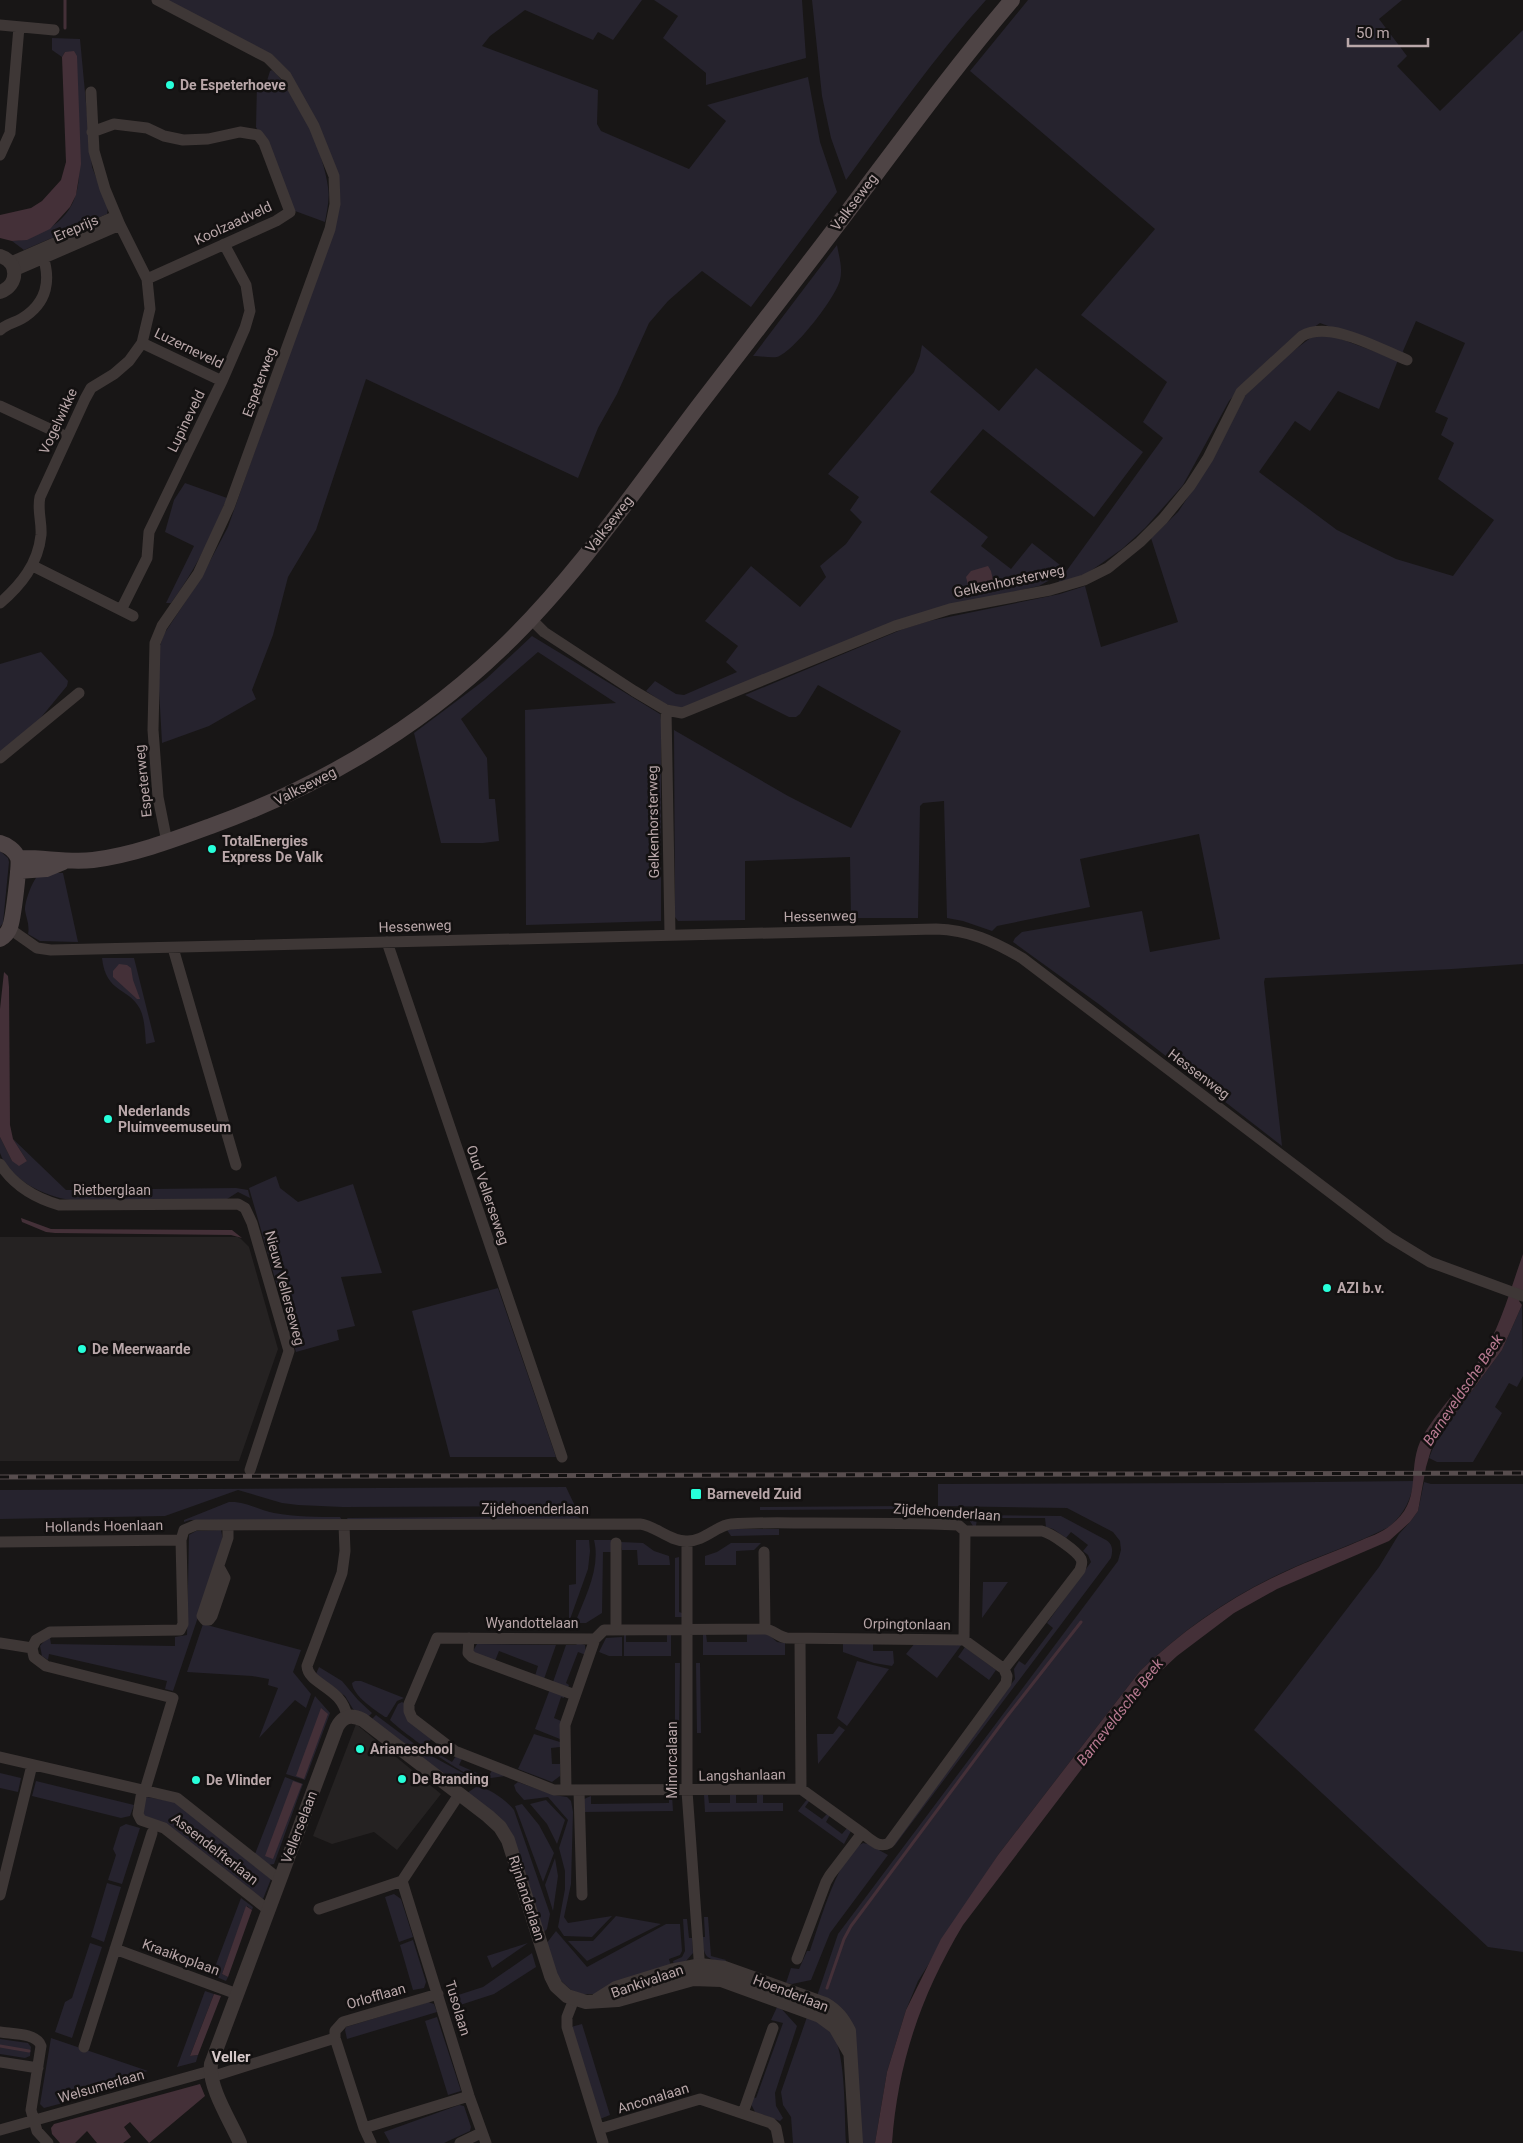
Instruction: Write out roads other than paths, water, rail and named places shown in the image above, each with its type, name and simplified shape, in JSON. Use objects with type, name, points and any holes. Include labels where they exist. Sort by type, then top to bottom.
[{"type":"main road","name":"Valkseweg","points":[[18,864],[46,869],[63,862],[109,858],[167,842],[270,804],[340,768],[418,719],[502,648],[578,563],[946,82],[1012,0]]},
{"type":"main road","points":[[0,843],[9,847],[18,864],[5,934]]},
{"type":"street","name":"Espeterweg","points":[[156,0],[268,58],[286,76],[314,126],[334,176],[335,204],[330,229],[229,507],[198,574],[162,626],[155,643],[153,730],[158,797],[167,842]]},
{"type":"street","points":[[0,25],[54,30]]},
{"type":"street","points":[[0,154],[10,133],[6,115],[19,27]]},
{"type":"street","name":"Vogelwikke","points":[[0,603],[16,589],[33,566],[41,535],[38,506],[40,496],[91,388],[114,374],[129,361],[142,343],[150,309],[147,279],[118,221],[94,151],[91,92]]},
{"type":"street","name":"Koolzaadveld","points":[[92,132],[114,124],[128,124],[183,140],[208,139],[240,132],[258,135],[264,143],[290,212],[276,221],[147,279]]},
{"type":"street","name":"Ereprijs","points":[[8,263],[42,254],[118,221]]},
{"type":"street","name":"Lupineveld","points":[[121,610],[147,558],[149,532],[222,381],[245,328],[250,311],[246,284],[224,244]]},
{"type":"street","name":"Ereprijs","points":[[0,330],[36,309],[46,291],[47,274],[42,254]]},
{"type":"street","points":[[0,292],[9,287],[12,282],[8,263]]},
{"type":"street","name":"Gelkenhorsterweg","points":[[670,934],[666,710],[682,713],[895,626],[950,609],[1050,590],[1084,580],[1108,568],[1140,542],[1163,519],[1190,486],[1208,458],[1241,392],[1302,336],[1311,331],[1334,331],[1407,360]]},
{"type":"street","name":"Luzerneveld","points":[[142,343],[222,381]]},
{"type":"street","points":[[0,406],[67,437]]},
{"type":"street","points":[[33,566],[133,616]]},
{"type":"street","points":[[530,618],[544,632],[666,710]]},
{"type":"street","points":[[0,758],[79,693]]},
{"type":"street","name":"Hessenweg","points":[[5,934],[43,950],[936,928],[954,930],[987,938],[1022,958],[1389,1237],[1430,1262],[1518,1295]]},
{"type":"street","name":"Oud Vellerseweg","points":[[386,942],[562,1457]]},
{"type":"street","points":[[173,948],[236,1165]]},
{"type":"street","name":"Rietberglaan","points":[[0,1164],[22,1189],[40,1200],[59,1205],[238,1204]]},
{"type":"street","name":"Nieuw Vellerseweg","points":[[238,1204],[245,1208],[252,1223],[289,1351],[250,1470]]},
{"type":"street","name":"Zijdehoenderlaan","points":[[344,1525],[640,1524],[648,1525],[672,1538],[687,1542],[702,1538],[722,1526],[732,1524],[911,1523],[958,1525],[965,1530],[1042,1531],[1052,1535],[1080,1556],[1082,1563],[1080,1570],[1004,1669],[1006,1682],[889,1843],[885,1846],[878,1845],[862,1833]]},
{"type":"street","points":[[344,1525],[345,1551],[342,1573],[307,1670],[343,1701],[348,1717]]},
{"type":"street","name":"Hollands Hoenlaan","points":[[0,1542],[181,1540],[184,1530],[188,1527],[344,1525]]},
{"type":"street","points":[[219,1567],[228,1538],[228,1526]]},
{"type":"street","points":[[964,1640],[965,1530]]},
{"type":"street","points":[[143,1790],[173,1698],[46,1666],[34,1657],[32,1648],[36,1640],[50,1632],[180,1630],[183,1624],[181,1540]]},
{"type":"street","name":"Minorcalaan","points":[[687,1542],[687,1791],[700,1972]]},
{"type":"street","points":[[616,1543],[616,1629]]},
{"type":"street","points":[[764,1552],[765,1629]]},
{"type":"street","name":"Orpingtonlaan","points":[[688,1630],[765,1629],[775,1632],[782,1638],[800,1639],[914,1638],[964,1640],[1004,1669]]},
{"type":"street","name":"Wyandottelaan","points":[[566,1790],[565,1726],[595,1639],[604,1630],[688,1630]]},
{"type":"street","name":"Wyandottelaan","points":[[437,1638],[595,1639]]},
{"type":"street","name":"Langshanlaan","points":[[437,1638],[409,1704],[409,1711],[412,1718],[455,1751],[554,1790],[687,1791],[801,1789],[862,1833]]},
{"type":"street","name":"Wyandottelaan","points":[[469,1638],[468,1653],[472,1657],[575,1695]]},
{"type":"street","points":[[800,1639],[801,1789]]},
{"type":"street","points":[[0,1643],[32,1648]]},
{"type":"street","name":"Rijnlanderlaan","points":[[348,1717],[357,1717],[363,1720],[460,1793],[500,1827],[508,1840],[551,1976],[560,1991],[574,1999]]},
{"type":"street","name":"Vellerselaan","points":[[211,2074],[213,2057],[267,1909],[337,1727],[340,1721],[348,1717]]},
{"type":"street","name":"Assendelfterlaan","points":[[0,1757],[177,1798],[279,1880]]},
{"type":"street","points":[[0,1892],[32,1765]]},
{"type":"street","name":"Assendelfterlaan","points":[[143,1790],[138,1814],[141,1820],[164,1828],[267,1909]]},
{"type":"street","points":[[579,1791],[582,1895]]},
{"type":"street","points":[[319,1909],[402,1881],[460,1793]]},
{"type":"street","points":[[84,2047],[152,1833]]},
{"type":"street","points":[[797,1959],[826,1882],[862,1833]]},
{"type":"street","name":"Tusolaan","points":[[402,1881],[469,2096],[484,2138]]},
{"type":"street","name":"Kraaikoplaan","points":[[115,1949],[237,1994]]},
{"type":"street","name":"Hoenderlaan","points":[[700,1972],[725,1968],[825,2004],[835,2010],[850,2031],[856,2143]]},
{"type":"street","name":"Bankivalaan","points":[[574,1999],[586,2002],[618,2000],[677,1982],[700,1972]]},
{"type":"street","name":"Orlofflaan","points":[[335,2038],[335,2031],[342,2022],[438,1994]]},
{"type":"street","points":[[574,1999],[567,2018],[566,2027],[603,2143]]},
{"type":"street","points":[[743,2113],[773,2028]]},
{"type":"street","points":[[0,2032],[33,2037],[40,2041],[41,2046],[31,2110],[37,2131],[48,2143]]},
{"type":"street","points":[[240,2143],[211,2074],[335,2038],[364,2128],[371,2143]]},
{"type":"street","points":[[0,2062],[38,2068]]},
{"type":"street","name":"Welsumerlaan","points":[[0,2130],[211,2074]]},
{"type":"street","points":[[364,2128],[469,2096]]},
{"type":"street","name":"Anconalaan","points":[[599,2129],[700,2099],[771,2123],[776,2128],[779,2143]]},
{"type":"street","points":[[460,2143],[484,2138]]},
{"type":"water","points":[[74,51],[77,56],[81,164],[76,195],[70,207],[50,229],[27,240],[12,241],[0,238],[0,215],[31,208],[42,201],[61,180],[66,162],[62,57],[65,52]]},
{"type":"water","points":[[988,566],[993,580],[989,584],[973,589],[968,585],[966,577],[971,571]]},
{"type":"water","points":[[119,964],[127,965],[131,968],[140,999],[137,999],[113,977],[113,971]]},
{"type":"water","points":[[4,972],[8,976],[9,987],[10,1125],[13,1139],[27,1161],[19,1166],[12,1161],[0,1137],[0,1009]]},
{"type":"water","points":[[21,1218],[51,1229],[232,1230],[242,1238],[231,1235],[55,1233],[46,1232],[22,1222]]},
{"type":"water","name":"Barneveldsche Beek","points":[[1523,1254],[1523,1290],[1519,1301],[1522,1305],[1502,1350],[1437,1438],[1426,1467],[1418,1511],[1410,1522],[1389,1541],[1277,1589],[1234,1613],[1177,1656],[1150,1681],[963,1925],[935,1977],[914,2030],[900,2085],[892,2143],[875,2143],[887,2072],[906,2010],[941,1939],[998,1855],[1140,1671],[1174,1641],[1191,1627],[1247,1591],[1296,1567],[1379,1533],[1401,1515],[1411,1496],[1414,1464],[1420,1442],[1432,1422],[1486,1350],[1504,1310]]},
{"type":"water","points":[[321,1708],[328,1714],[304,1779],[296,1776]]},
{"type":"water","points":[[293,1781],[302,1784],[273,1859],[265,1856]]},
{"type":"water","points":[[246,1906],[252,1910],[228,1977],[222,1974]]},
{"type":"water","points":[[214,1994],[221,1996],[198,2055],[190,2056]]},
{"type":"water","points":[[200,2084],[205,2096],[149,2143],[130,2122],[124,2127],[131,2137],[123,2143],[97,2143],[87,2131],[75,2143],[60,2143],[52,2134],[51,2128],[54,2124]]},
{"type":"waterway","points":[[65,0],[65,28]]},
{"type":"waterway","points":[[827,1988],[844,1939],[851,1926],[1005,1719],[1081,1622]]},
{"type":"waterway","points":[[0,2046],[29,2051]]},
{"type":"railway","points":[[0,1477],[1523,1473]]},
{"type":"place","name":"De Espeterhoeve","points":[[170,85]]},
{"type":"place","name":"TotalEnergies Express De Valk","points":[[212,849]]},
{"type":"place","name":"Nederlands Pluimveemuseum","points":[[108,1119]]},
{"type":"place","name":"AZI b.v.","points":[[1327,1288]]},
{"type":"place","name":"De Meerwaarde","points":[[82,1349]]},
{"type":"place","name":"Barneveld Zuid","points":[[696,1494]]},
{"type":"place","name":"Arianeschool","points":[[360,1749]]},
{"type":"place","name":"De Branding","points":[[402,1779]]},
{"type":"place","name":"De Vlinder","points":[[196,1780]]},
{"type":"district","name":"Veller","points":[[231,2057]]}]
